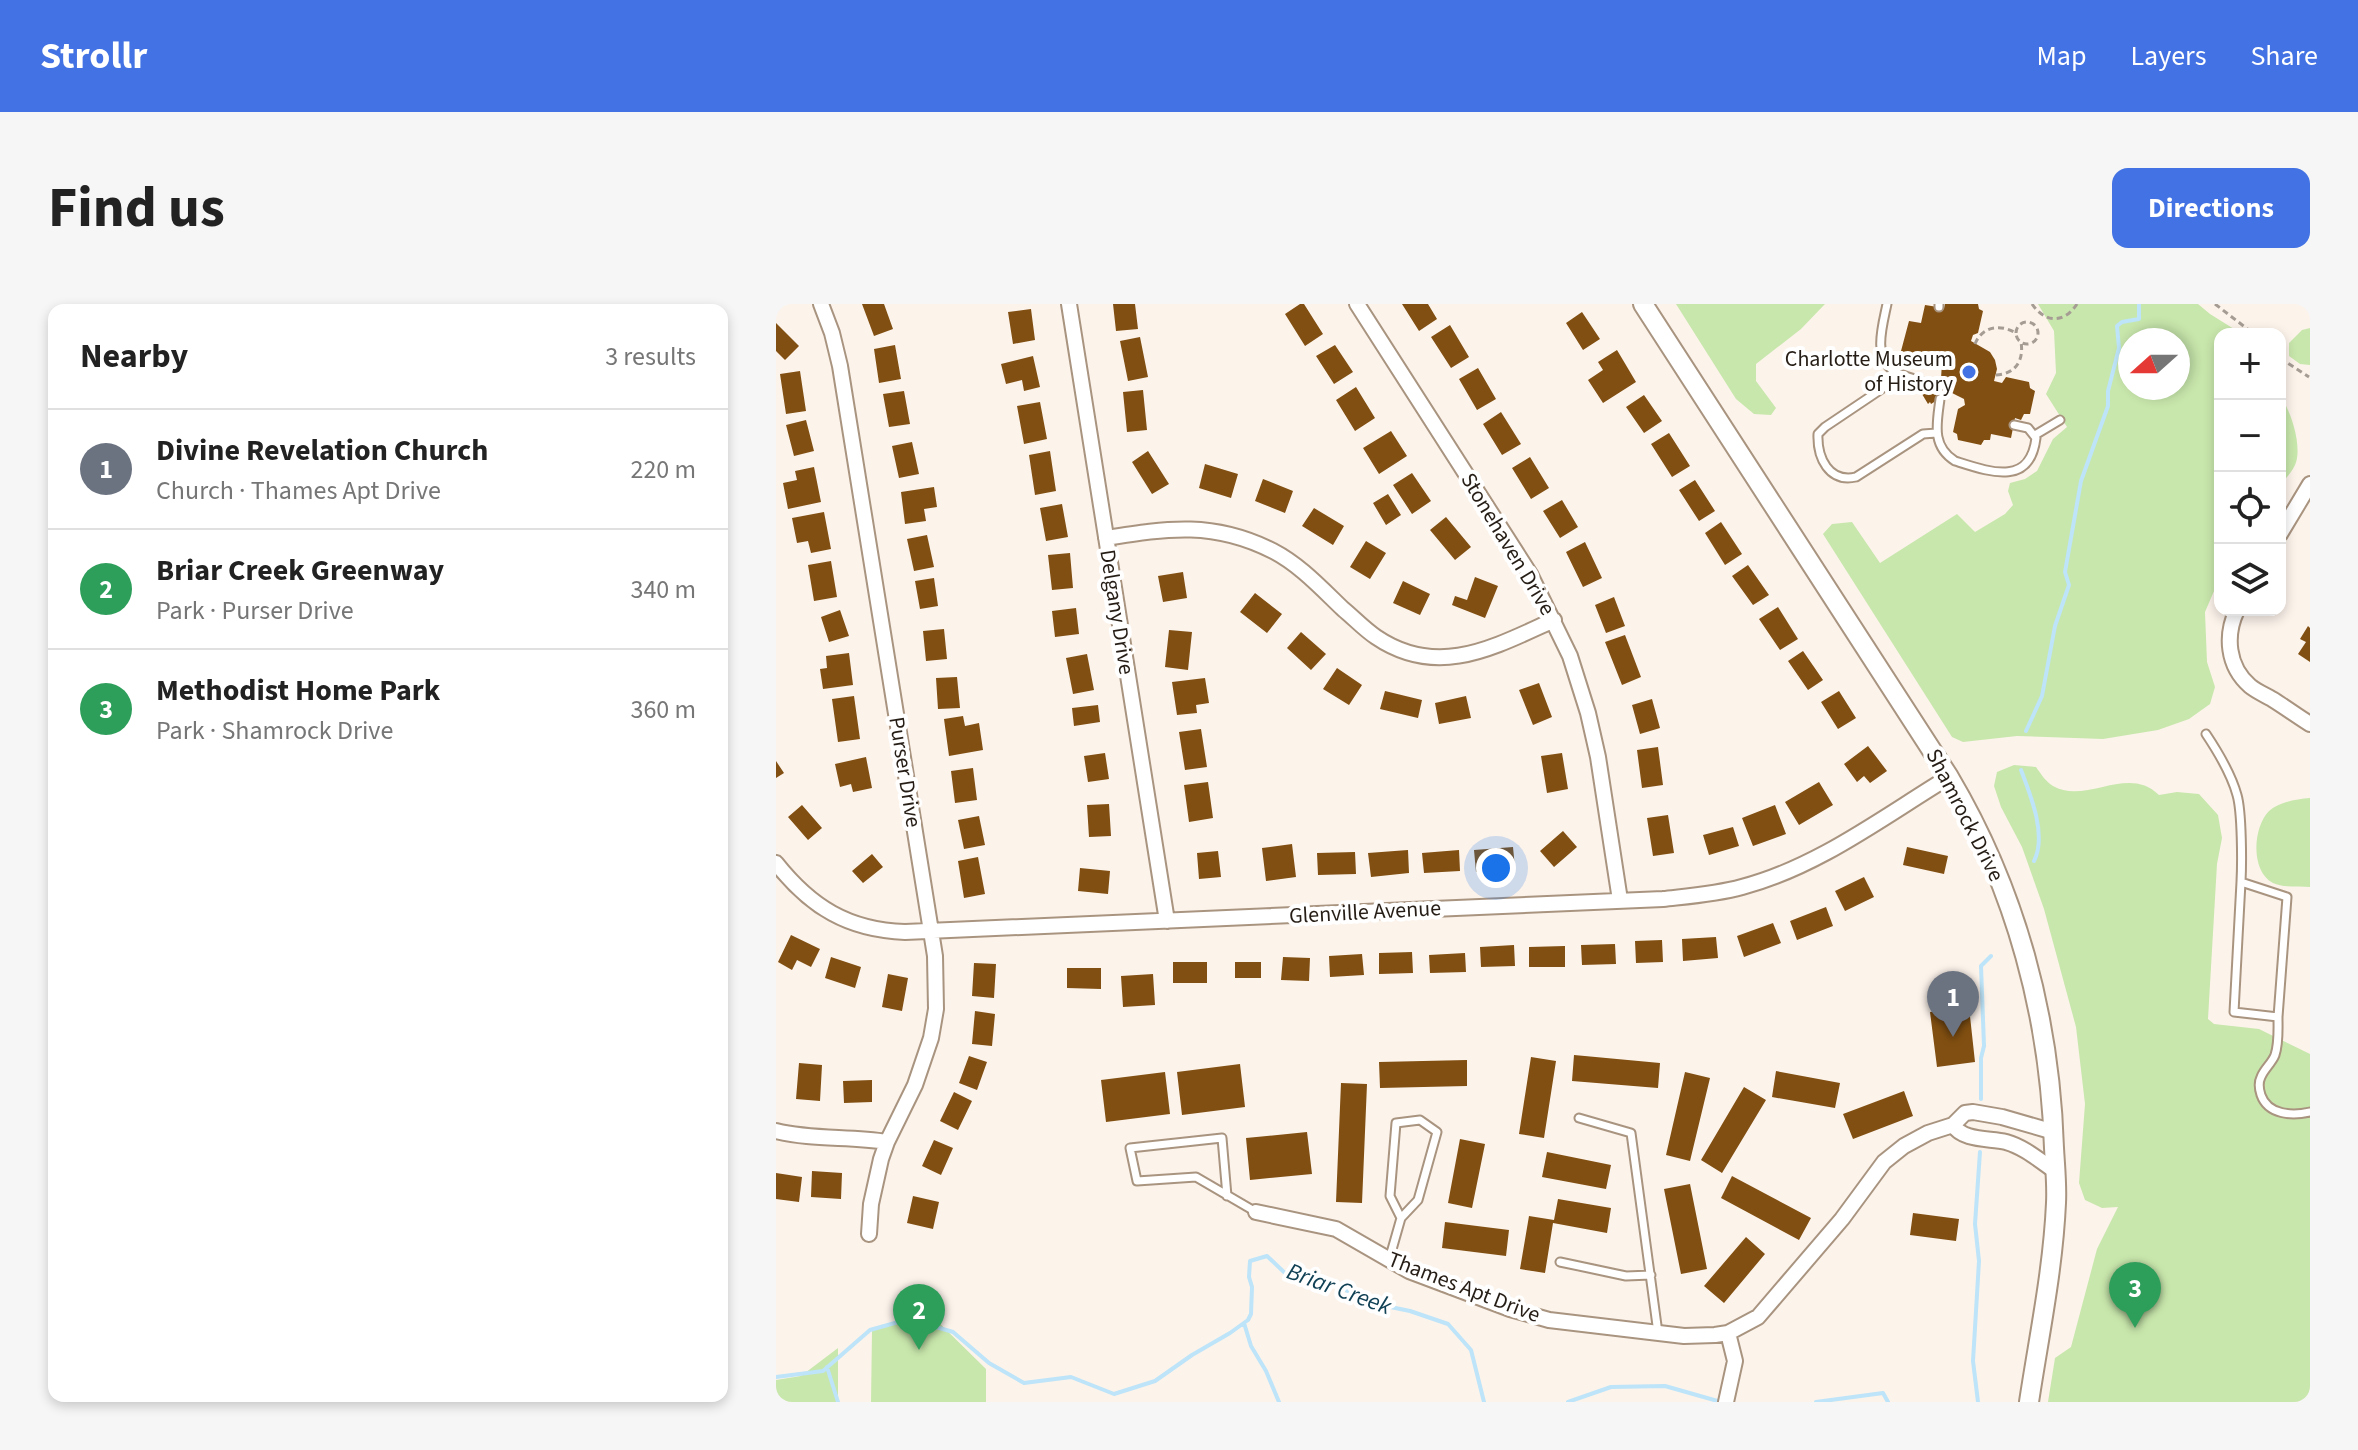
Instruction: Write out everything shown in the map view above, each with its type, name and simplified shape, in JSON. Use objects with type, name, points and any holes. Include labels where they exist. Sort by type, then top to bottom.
[{"type":"street","name":"Purser Drive","points":[[821,304],[840,366],[936,983],[931,1038],[915,1085],[887,1142],[871,1204],[869,1234]]},
{"type":"street","name":"Delgany Drive","points":[[1069,304],[1167,921]]},
{"type":"street","name":"Stonehaven Drive","points":[[1357,304],[1530,574],[1570,656],[1598,757],[1620,900]]},
{"type":"street","name":"Shamrock Drive","points":[[1643,304],[1949,777],[1989,852],[2011,907],[2026,955],[2045,1039],[2053,1101],[2056,1200],[2050,1268],[2029,1402]]},
{"type":"street","points":[[2286,524],[2310,484]]},
{"type":"street","points":[[1106,538],[1195,528],[1229,534],[1259,544],[1302,570],[1379,639],[1417,655],[1442,658],[1468,655],[1554,620]]},
{"type":"street","points":[[2234,616],[2228,636],[2241,674],[2250,686],[2310,724]]},
{"type":"street","name":"Glenville Avenue","points":[[776,863],[806,896],[826,910],[863,927],[890,932],[1663,899],[1717,892],[1774,877],[1835,848],[1949,777]]},
{"type":"street","name":"Thames Apt Drive","points":[[1256,1212],[1336,1229],[1409,1271],[1510,1309],[1549,1320],[1684,1336],[1728,1333],[1758,1317],[1842,1219],[1884,1162],[1904,1146],[1928,1133],[1953,1125],[1959,1117],[1973,1112],[2054,1132]]},
{"type":"street","points":[[1953,1125],[1966,1135],[2021,1148],[2055,1171]]},
{"type":"street","points":[[776,1131],[812,1137],[887,1142]]},
{"type":"street","points":[[1727,1396],[1735,1361],[1728,1333]]},
{"type":"lane","points":[[1887,304],[1881,338],[1881,350],[1886,362],[1896,373],[1931,386]]},
{"type":"lane","points":[[1896,373],[1889,384],[1818,434],[1817,446],[1823,463],[1836,476],[1845,479],[1856,477],[1923,434],[1936,433]]},
{"type":"lane","points":[[1940,399],[1936,433],[1943,451],[1955,461],[2007,472],[2025,467],[2035,451],[2035,435],[2028,428],[2014,425]]},
{"type":"lane","points":[[2035,435],[2060,420]]},
{"type":"lane","points":[[2206,734],[2220,755],[2238,796],[2241,882],[2234,1012],[2278,1017]]},
{"type":"lane","points":[[2241,882],[2287,897],[2278,1045],[2274,1058],[2260,1077],[2258,1087],[2264,1102],[2273,1110],[2295,1115],[2310,1112]]},
{"type":"lane","points":[[1579,1118],[1631,1133],[1658,1333]]},
{"type":"lane","points":[[1389,1260],[1401,1218],[1418,1200],[1437,1132],[1420,1120],[1396,1123],[1390,1196],[1401,1218]]},
{"type":"lane","points":[[1227,1196],[1222,1138],[1130,1148],[1137,1181],[1196,1177],[1227,1196],[1256,1212]]},
{"type":"lane","points":[[1560,1262],[1626,1276],[1651,1275]]},
{"type":"path","points":[[2021,342],[2028,344],[2036,339],[2037,320],[2032,304]]},
{"type":"path","points":[[2016,333],[2022,324],[2057,319],[2071,312],[2077,304]]},
{"type":"path","points":[[2217,305],[2225,304]]},
{"type":"path","points":[[2217,305],[2246,328]]},
{"type":"path","points":[[1975,344],[1980,334],[1994,327],[2016,333],[2021,342],[2022,358],[2008,373],[1996,375]]},
{"type":"path","points":[[2286,362],[2309,377]]},
{"type":"green space","points":[[1676,304],[1825,304],[1801,329],[1756,364],[1756,381],[1776,408],[1771,415],[1754,414],[1736,399]]},
{"type":"green space","points":[[2038,304],[2198,304],[2232,328],[2214,328],[2214,591],[2205,612],[2207,662],[2215,687],[2210,704],[2189,719],[2158,730],[2103,739],[2017,736],[1963,742],[1952,737],[1823,534],[1832,524],[1852,522],[1880,563],[1957,514],[1975,532],[2005,514],[2013,505],[2008,491],[2010,483],[2025,479],[2037,471],[2053,439],[2067,427],[2046,394],[2056,373],[2054,331]]},
{"type":"green space","points":[[2310,328],[2310,365],[2300,364],[2289,356],[2289,343],[2302,330]]},
{"type":"green space","points":[[2286,406],[2298,449],[2286,478]]},
{"type":"green space","points":[[2014,765],[2036,767],[2050,784],[2066,791],[2134,783],[2147,786],[2159,795],[2177,792],[2199,794],[2218,815],[2222,838],[2217,864],[2208,1019],[2214,1024],[2259,1029],[2310,1054],[2310,1402],[2048,1402],[2055,1358],[2071,1347],[2097,1249],[2118,1207],[2102,1208],[2085,1200],[2079,1183],[2085,1104],[2076,1027],[2044,909],[2022,847],[1994,786],[1997,772]]},
{"type":"green space","points":[[2310,798],[2310,887],[2273,883],[2260,869],[2257,859],[2260,827],[2273,808]]},
{"type":"green space","points":[[928,1312],[986,1369],[986,1402],[871,1402],[872,1331]]},
{"type":"green space","points":[[838,1348],[838,1402],[776,1402],[776,1380],[801,1376]]},
{"type":"building","points":[[862,304],[884,304],[893,329],[874,336]]},
{"type":"building","points":[[1113,304],[1135,304],[1138,329],[1116,331]]},
{"type":"building","points":[[1304,304],[1323,334],[1305,346],[1285,314]]},
{"type":"building","points":[[1402,304],[1428,304],[1437,319],[1419,331]]},
{"type":"building","name":"Charlotte Museum of History","points":[[1945,304],[1978,304],[1983,311],[1978,333],[1973,335],[1971,341],[1990,352],[1995,360],[1997,369],[1994,381],[2002,383],[2006,377],[2029,382],[2030,388],[2035,391],[2030,414],[2024,414],[2021,420],[2015,418],[2011,438],[1991,434],[1990,440],[1984,440],[1981,445],[1958,440],[1953,432],[1958,409],[1965,405],[1964,399],[1950,392],[1928,404],[1922,394],[1941,379],[1942,362],[1933,360],[1930,365],[1906,360],[1906,354],[1901,351],[1909,321],[1921,323],[1925,305],[1944,308]]},
{"type":"building","points":[[1031,309],[1035,340],[1013,344],[1008,312]]},
{"type":"building","points":[[1582,312],[1600,339],[1583,350],[1566,323]]},
{"type":"building","points":[[776,323],[799,346],[785,360],[776,351]]},
{"type":"building","points":[[1450,325],[1469,357],[1451,368],[1431,337]]},
{"type":"building","points":[[1140,337],[1148,377],[1128,381],[1120,341]]},
{"type":"building","points":[[895,345],[901,379],[879,383],[874,349]]},
{"type":"building","points":[[1335,345],[1353,372],[1334,384],[1316,356]]},
{"type":"building","points":[[1617,350],[1636,382],[1603,403],[1588,380],[1603,370],[1598,362]]},
{"type":"building","points":[[1033,356],[1040,387],[1024,391],[1022,380],[1006,384],[1001,364]]},
{"type":"building","points":[[1478,368],[1496,399],[1477,410],[1459,379]]},
{"type":"building","points":[[800,371],[806,411],[786,414],[780,374]]},
{"type":"building","points":[[1356,387],[1375,418],[1355,431],[1336,400]]},
{"type":"building","points":[[1143,390],[1147,430],[1127,432],[1123,392]]},
{"type":"building","points":[[904,391],[910,424],[889,427],[883,394]]},
{"type":"building","points":[[1644,395],[1662,421],[1644,433],[1626,407]]},
{"type":"building","points":[[1040,402],[1047,439],[1024,444],[1017,406]]},
{"type":"building","points":[[1501,412],[1521,444],[1502,455],[1483,424]]},
{"type":"building","points":[[806,420],[814,451],[794,456],[786,425]]},
{"type":"building","points":[[1391,431],[1407,456],[1379,474],[1363,448]]},
{"type":"building","points":[[1669,433],[1690,466],[1672,477],[1651,444]]},
{"type":"building","points":[[912,442],[919,474],[899,478],[892,446]]},
{"type":"building","points":[[1050,451],[1056,491],[1035,495],[1029,455]]},
{"type":"building","points":[[1148,451],[1169,484],[1152,494],[1132,462]]},
{"type":"building","points":[[1530,457],[1549,488],[1531,499],[1512,468]]},
{"type":"building","points":[[1205,464],[1238,474],[1231,498],[1199,488]]},
{"type":"building","points":[[814,467],[821,502],[788,509],[783,483],[797,480],[795,471]]},
{"type":"building","points":[[1412,473],[1431,501],[1412,514],[1393,485]]},
{"type":"building","points":[[1263,479],[1293,491],[1285,513],[1255,501]]},
{"type":"building","points":[[1695,480],[1715,511],[1699,521],[1679,490]]},
{"type":"building","points":[[934,487],[937,507],[924,509],[926,521],[905,524],[901,492]]},
{"type":"building","points":[[1388,494],[1401,515],[1386,525],[1373,503]]},
{"type":"building","points":[[1562,500],[1578,527],[1560,538],[1543,511]]},
{"type":"building","points":[[1062,504],[1068,537],[1046,541],[1040,508]]},
{"type":"building","points":[[1314,508],[1344,526],[1333,545],[1302,526]]},
{"type":"building","points":[[824,512],[831,549],[811,553],[808,541],[797,543],[792,518]]},
{"type":"building","points":[[1446,517],[1471,547],[1455,560],[1430,530]]},
{"type":"building","points":[[1721,522],[1742,554],[1725,565],[1705,533]]},
{"type":"building","points":[[927,535],[934,567],[914,571],[907,539]]},
{"type":"building","points":[[1366,541],[1386,553],[1370,579],[1350,567]]},
{"type":"building","points":[[1585,542],[1602,578],[1583,587],[1566,552]]},
{"type":"building","points":[[1070,553],[1073,588],[1052,590],[1048,555]]},
{"type":"building","points":[[831,561],[837,597],[814,601],[808,565]]},
{"type":"building","points":[[1748,565],[1769,595],[1753,605],[1732,576]]},
{"type":"building","points":[[1183,572],[1187,598],[1163,602],[1158,576]]},
{"type":"building","points":[[1475,577],[1498,586],[1485,618],[1452,605],[1455,596],[1467,600]]},
{"type":"building","points":[[934,578],[938,606],[920,609],[915,581]]},
{"type":"building","points":[[1403,581],[1430,594],[1420,615],[1393,603]]},
{"type":"building","points":[[1255,593],[1282,614],[1267,633],[1240,612]]},
{"type":"building","points":[[1614,597],[1625,626],[1606,633],[1595,605]]},
{"type":"building","points":[[1778,607],[1798,639],[1780,650],[1759,619]]},
{"type":"building","points":[[1076,608],[1079,634],[1055,637],[1052,611]]},
{"type":"building","points":[[840,610],[849,636],[829,642],[821,617]]},
{"type":"building","points":[[2308,626],[2310,662],[2298,654],[2306,642],[2300,639]]},
{"type":"building","points":[[944,629],[947,659],[926,661],[923,631]]},
{"type":"building","points":[[1169,630],[1192,632],[1188,670],[1165,667]]},
{"type":"building","points":[[1301,632],[1326,654],[1311,670],[1287,648]]},
{"type":"building","points":[[1625,635],[1641,677],[1622,685],[1605,642]]},
{"type":"building","points":[[1803,651],[1823,680],[1808,690],[1788,661]]},
{"type":"building","points":[[849,653],[853,685],[823,689],[820,669],[827,668],[826,656]]},
{"type":"building","points":[[1087,654],[1094,690],[1073,694],[1066,658]]},
{"type":"building","points":[[1337,668],[1362,685],[1349,705],[1323,689]]},
{"type":"building","points":[[957,677],[960,708],[938,709],[936,678]]},
{"type":"building","points":[[1205,678],[1209,703],[1196,705],[1197,713],[1177,715],[1172,682]]},
{"type":"building","points":[[1539,683],[1552,717],[1533,725],[1519,690]]},
{"type":"building","points":[[1385,691],[1422,700],[1418,718],[1380,709]]},
{"type":"building","points":[[1839,691],[1856,718],[1838,729],[1821,702]]},
{"type":"building","points":[[854,696],[860,739],[838,742],[832,699]]},
{"type":"building","points":[[1466,696],[1471,718],[1439,724],[1435,703]]},
{"type":"building","points":[[1652,699],[1660,728],[1640,734],[1632,705]]},
{"type":"building","points":[[1098,705],[1100,722],[1074,726],[1072,708]]},
{"type":"building","points":[[963,716],[965,726],[979,723],[983,750],[949,756],[944,719]]},
{"type":"building","points":[[1201,729],[1207,767],[1185,770],[1179,732]]},
{"type":"building","points":[[1868,746],[1887,771],[1870,783],[1864,776],[1857,782],[1844,764]]},
{"type":"building","points":[[1658,747],[1663,785],[1642,788],[1637,750]]},
{"type":"building","points":[[1105,753],[1109,779],[1088,782],[1084,756]]},
{"type":"building","points":[[1562,753],[1568,789],[1547,793],[1541,756]]},
{"type":"building","points":[[866,757],[872,788],[853,792],[851,784],[840,787],[835,764]]},
{"type":"building","points":[[776,761],[784,773],[776,778]]},
{"type":"building","points":[[973,768],[977,800],[955,803],[951,771]]},
{"type":"building","points":[[1208,782],[1213,818],[1189,822],[1184,785]]},
{"type":"building","points":[[1819,782],[1833,805],[1799,825],[1785,802]]},
{"type":"building","points":[[1109,804],[1111,836],[1089,837],[1087,805]]},
{"type":"building","points":[[802,805],[822,828],[808,840],[788,817]]},
{"type":"building","points":[[1775,805],[1786,834],[1753,846],[1742,818]]},
{"type":"building","points":[[1668,815],[1674,853],[1653,856],[1647,818]]},
{"type":"building","points":[[979,816],[985,845],[964,849],[958,820]]},
{"type":"building","points":[[1733,827],[1739,846],[1709,855],[1703,835]]},
{"type":"building","points":[[1563,831],[1577,847],[1554,867],[1540,851]]},
{"type":"building","points":[[1292,844],[1296,877],[1266,881],[1262,848]]},
{"type":"building","points":[[1513,847],[1515,868],[1476,872],[1474,850]]},
{"type":"building","points":[[1907,847],[1948,856],[1944,874],[1903,865]]},
{"type":"building","points":[[1408,850],[1409,873],[1371,877],[1368,853]]},
{"type":"building","points":[[1459,850],[1460,871],[1424,873],[1422,853]]},
{"type":"building","points":[[1218,851],[1221,877],[1199,879],[1197,853]]},
{"type":"building","points":[[1355,852],[1356,874],[1318,875],[1317,853]]},
{"type":"building","points":[[872,854],[883,867],[863,883],[852,871]]},
{"type":"building","points":[[978,857],[985,894],[964,898],[958,861]]},
{"type":"building","points":[[1080,868],[1110,871],[1108,894],[1078,891]]},
{"type":"building","points":[[1864,877],[1874,897],[1845,911],[1835,891]]},
{"type":"building","points":[[1826,907],[1833,926],[1797,940],[1790,921]]},
{"type":"building","points":[[1773,923],[1781,943],[1744,957],[1737,936]]},
{"type":"building","points":[[791,935],[820,949],[811,967],[797,960],[792,970],[778,962]]},
{"type":"building","points":[[1716,937],[1718,958],[1683,961],[1682,939]]},
{"type":"building","points":[[1662,940],[1663,962],[1636,963],[1635,941]]},
{"type":"building","points":[[1615,944],[1616,964],[1582,965],[1581,945]]},
{"type":"building","points":[[1514,945],[1515,966],[1481,967],[1480,947]]},
{"type":"building","points":[[1565,946],[1565,967],[1529,967],[1529,947]]},
{"type":"building","points":[[1412,952],[1413,973],[1379,974],[1379,953]]},
{"type":"building","points":[[1465,953],[1466,972],[1430,973],[1429,955]]},
{"type":"building","points":[[1362,954],[1364,975],[1330,977],[1329,956]]},
{"type":"building","points":[[831,957],[861,967],[855,988],[825,978]]},
{"type":"building","points":[[1283,957],[1310,958],[1309,981],[1281,980]]},
{"type":"building","points":[[1173,962],[1207,962],[1207,983],[1173,983]]},
{"type":"building","points":[[1235,962],[1261,962],[1261,978],[1235,978]]},
{"type":"building","points":[[974,963],[996,964],[994,998],[972,996]]},
{"type":"building","points":[[1067,968],[1101,968],[1101,989],[1067,988]]},
{"type":"building","points":[[888,974],[908,978],[902,1011],[882,1007]]},
{"type":"building","points":[[1153,974],[1155,1005],[1123,1007],[1121,976]]},
{"type":"building","points":[[1969,1007],[1975,1062],[1937,1067],[1930,1012]]},
{"type":"building","points":[[975,1011],[995,1014],[992,1046],[972,1044]]},
{"type":"building","points":[[1574,1055],[1660,1063],[1658,1088],[1572,1081]]},
{"type":"building","points":[[969,1056],[987,1062],[977,1090],[959,1083]]},
{"type":"building","points":[[1531,1057],[1556,1061],[1544,1138],[1519,1134]]},
{"type":"building","points":[[1467,1060],[1467,1086],[1380,1088],[1379,1062]]},
{"type":"building","points":[[799,1063],[822,1065],[820,1101],[796,1099]]},
{"type":"building","points":[[1240,1064],[1245,1107],[1182,1115],[1177,1072]]},
{"type":"building","points":[[1776,1071],[1840,1083],[1835,1108],[1772,1097]]},
{"type":"building","points":[[1165,1072],[1170,1114],[1106,1122],[1101,1080]]},
{"type":"building","points":[[1685,1072],[1710,1078],[1690,1161],[1666,1155]]},
{"type":"building","points":[[872,1080],[872,1102],[844,1103],[843,1081]]},
{"type":"building","points":[[1341,1083],[1367,1084],[1362,1203],[1336,1202]]},
{"type":"building","points":[[1744,1087],[1766,1100],[1722,1173],[1701,1160]]},
{"type":"building","points":[[1904,1091],[1913,1116],[1853,1139],[1843,1114]]},
{"type":"building","points":[[954,1092],[972,1101],[958,1130],[940,1121]]},
{"type":"building","points":[[1307,1132],[1312,1174],[1250,1180],[1246,1138]]},
{"type":"building","points":[[1460,1139],[1485,1144],[1472,1208],[1448,1203]]},
{"type":"building","points":[[934,1140],[953,1148],[941,1175],[922,1166]]},
{"type":"building","points":[[1547,1152],[1611,1165],[1606,1189],[1542,1177]]},
{"type":"building","points":[[812,1171],[842,1173],[841,1199],[811,1197]]},
{"type":"building","points":[[776,1173],[802,1177],[799,1202],[776,1199]]},
{"type":"building","points":[[1732,1176],[1811,1218],[1799,1240],[1721,1198]]},
{"type":"building","points":[[1690,1184],[1707,1269],[1681,1274],[1664,1189]]},
{"type":"building","points":[[913,1196],[939,1202],[933,1229],[907,1223]]},
{"type":"building","points":[[1558,1199],[1611,1208],[1607,1233],[1553,1223],[1545,1273],[1520,1269],[1529,1216],[1554,1220]]},
{"type":"building","points":[[1913,1213],[1959,1219],[1956,1241],[1910,1235]]},
{"type":"building","points":[[1445,1222],[1509,1230],[1506,1256],[1442,1248]]},
{"type":"building","points":[[1746,1237],[1765,1254],[1724,1303],[1704,1286]]},
{"type":"waterway","points":[[2026,731],[2042,696],[2055,626],[2069,585],[2065,572],[2081,481],[2108,406],[2108,391],[2119,348],[2117,326],[2139,319],[2139,304]]},
{"type":"waterway","points":[[2021,770],[2038,828],[2038,851],[2034,861]]},
{"type":"waterway","points":[[1981,1099],[1984,1046],[1981,966],[1991,956]]},
{"type":"waterway","points":[[1978,1402],[1973,1361],[1979,1261],[1975,1224],[1980,1152]]},
{"type":"waterway","name":"Briar Creek","points":[[776,1377],[823,1371],[870,1330],[909,1319],[953,1332],[989,1363],[1024,1383],[1071,1377],[1114,1394],[1155,1381],[1248,1320],[1252,1287],[1250,1261],[1267,1256],[1286,1274],[1313,1284],[1336,1283],[1361,1301],[1410,1311],[1448,1324],[1471,1350],[1484,1402]]},
{"type":"waterway","points":[[1244,1323],[1251,1346],[1279,1402]]},
{"type":"waterway","points":[[827,1367],[838,1402]]},
{"type":"waterway","name":"Briar Creek","points":[[1568,1402],[1611,1387],[1665,1386],[1721,1402]]},
{"type":"waterway","name":"Briar Creek","points":[[1816,1402],[1883,1393],[1888,1402]]},
{"type":"place","name":"Charlotte Museum of History","points":[[1969,372]]},
{"type":"place","name":"Divine Revelation Church","points":[[1953,1037]]},
{"type":"place","name":"Methodist Home Park","points":[[2135,1328]]},
{"type":"place","name":"Briar Creek Greenway","points":[[919,1350]]}]
